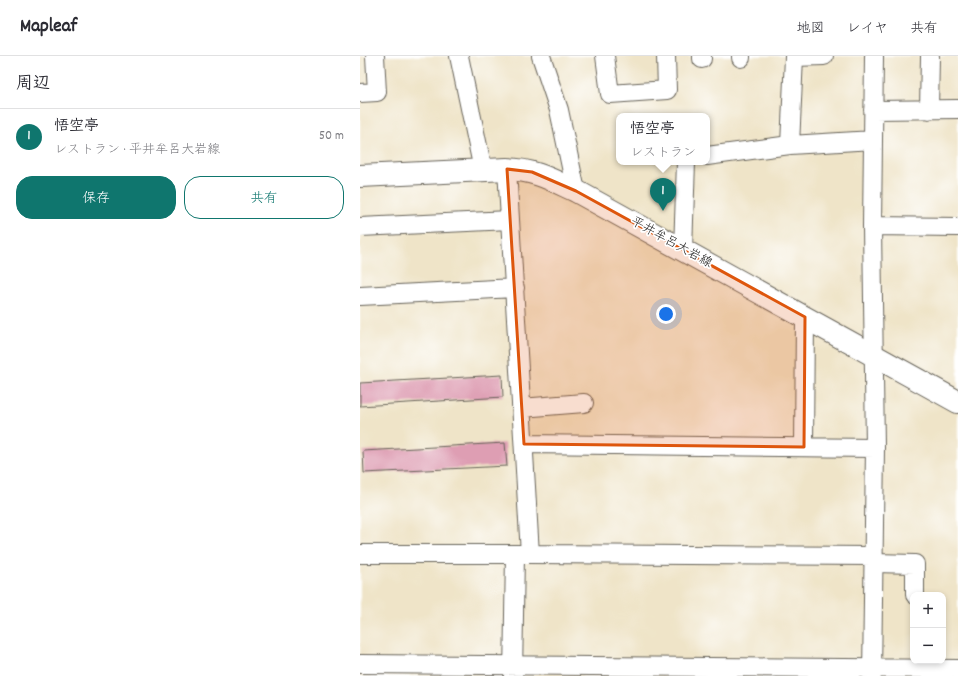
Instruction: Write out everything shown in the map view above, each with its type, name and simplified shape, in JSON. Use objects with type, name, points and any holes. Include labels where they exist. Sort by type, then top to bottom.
[{"type":"main road","name":"平井牟呂大岩線","points":[[360,176],[507,169],[532,172],[548,178],[576,191],[958,402]]},
{"type":"street","points":[[360,93],[377,92],[375,56]]},
{"type":"street","points":[[459,56],[483,170]]},
{"type":"street","points":[[541,56],[559,110],[576,191]]},
{"type":"street","points":[[605,56],[610,94],[667,90],[666,56]]},
{"type":"street","points":[[790,145],[794,57],[824,56]]},
{"type":"street","points":[[872,672],[875,448],[872,226],[874,56]]},
{"type":"street","points":[[929,110],[930,56]]},
{"type":"street","points":[[873,110],[958,109]]},
{"type":"street","points":[[710,156],[790,145],[873,140]]},
{"type":"street","points":[[683,250],[686,165]]},
{"type":"street","points":[[507,169],[524,444],[522,554],[513,671]]},
{"type":"street","points":[[360,227],[510,220]]},
{"type":"street","points":[[872,226],[958,227]]},
{"type":"street","points":[[360,296],[515,288]]},
{"type":"street","points":[[804,448],[805,317]]},
{"type":"street","points":[[522,408],[584,403]]},
{"type":"street","points":[[524,444],[875,448]]},
{"type":"street","points":[[360,554],[522,554],[874,560],[915,564],[915,592]]},
{"type":"street","points":[[360,664],[443,670],[513,671],[872,672],[915,668],[958,669]]},
{"type":"highlighted area","points":[[507,169],[532,172],[576,191],[805,317],[804,447],[524,444]]},
{"type":"building","points":[[502,375],[503,397],[360,406],[360,383]]},
{"type":"building","points":[[505,443],[507,466],[364,473],[363,451]]},
{"type":"place","name":"悟空亭","points":[[663,211]]}]
